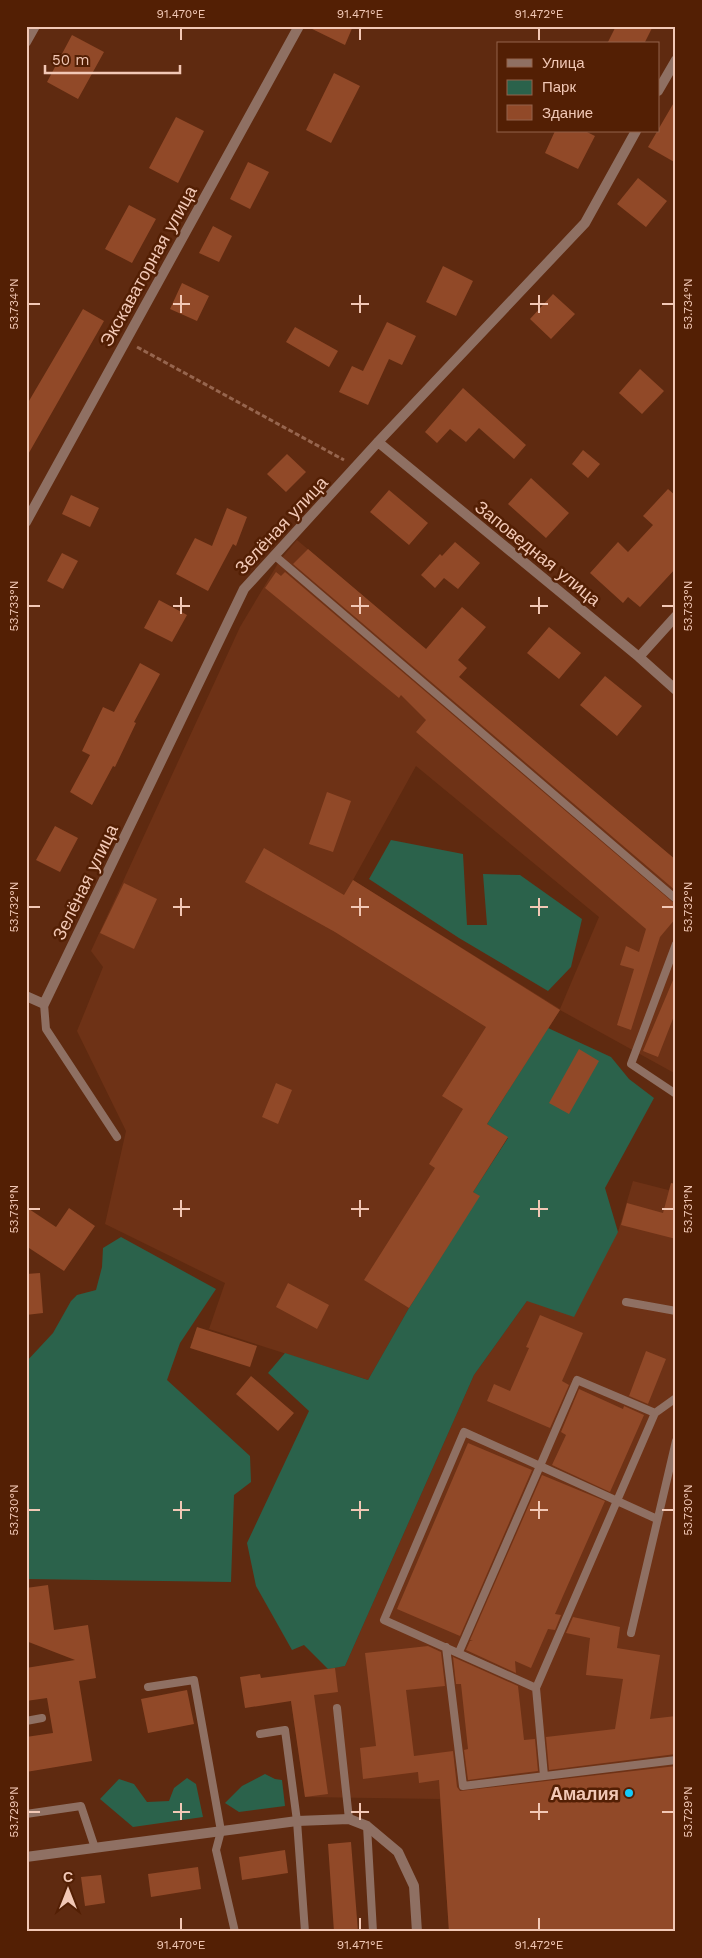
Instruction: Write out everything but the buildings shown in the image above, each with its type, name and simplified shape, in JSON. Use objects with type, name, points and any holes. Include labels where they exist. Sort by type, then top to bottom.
[{"type":"street","points":[[26,42],[35,26]]},
{"type":"street","name":"Экскаваторная улица","points":[[26,522],[299,26]]},
{"type":"street","points":[[660,88],[676,60]]},
{"type":"street","name":"Зелёная улица","points":[[44,1004],[244,589],[378,442],[585,223],[635,132]]},
{"type":"street","name":"Заповедная улица","points":[[378,442],[640,657],[676,690]]},
{"type":"street","points":[[640,657],[676,616]]},
{"type":"street","points":[[26,996],[44,1004]]},
{"type":"street","points":[[26,1857],[297,1821],[349,1819],[367,1826],[398,1852],[414,1886],[416,1932]]},
{"type":"lane","points":[[274,555],[676,899]]},
{"type":"lane","points":[[676,944],[631,1064],[676,1094]]},
{"type":"lane","points":[[44,1004],[46,1029],[117,1137]]},
{"type":"lane","points":[[626,1302],[676,1311]]},
{"type":"lane","points":[[459,1652],[577,1380],[655,1413]]},
{"type":"lane","points":[[544,1776],[536,1688],[655,1413],[676,1398]]},
{"type":"lane","points":[[536,1688],[384,1620],[464,1432],[657,1520]]},
{"type":"lane","points":[[630,1632],[676,1441]]},
{"type":"lane","points":[[446,1647],[463,1786],[676,1760]]},
{"type":"lane","points":[[148,1687],[194,1680],[221,1831],[216,1850],[235,1932]]},
{"type":"lane","points":[[337,1708],[349,1819]]},
{"type":"lane","points":[[26,1721],[42,1718]]},
{"type":"lane","points":[[260,1734],[285,1730],[297,1821],[305,1932]]},
{"type":"lane","points":[[26,1814],[81,1806],[95,1848]]},
{"type":"lane","points":[[367,1826],[373,1932]]},
{"type":"path","points":[[125,340],[357,466]]},
{"type":"shaded area","points":[[297,540],[676,860],[676,1074],[560,1010],[487,1124],[508,1137],[474,1192],[480,1196],[409,1308],[368,1380],[209,1329],[225,1283],[105,1224],[126,1131],[77,1031],[103,967],[91,951],[240,627],[280,560]],"holes":[[[416,766],[599,917],[560,1009],[353,880]]]},
{"type":"shaded area","points":[[633,1181],[676,1192],[676,1932],[449,1932],[440,1799],[305,1797],[287,1674],[345,1666],[474,1375],[527,1301],[618,1232]]},
{"type":"green space","points":[[391,840],[463,854],[467,925],[487,925],[483,874],[520,875],[582,919],[571,967],[548,991],[459,938],[369,879]]},
{"type":"green space","points":[[548,1028],[611,1057],[629,1079],[654,1098],[605,1188],[618,1232],[574,1317],[527,1301],[474,1375],[345,1666],[328,1669],[304,1645],[292,1650],[256,1586],[247,1543],[309,1411],[268,1373],[285,1353],[368,1380],[409,1308],[479,1196],[473,1192],[508,1138],[487,1124]]},
{"type":"green space","points":[[121,1237],[216,1289],[180,1343],[167,1380],[250,1456],[251,1482],[234,1495],[231,1582],[26,1579],[26,1362],[53,1333],[71,1301],[77,1295],[96,1290],[102,1267],[103,1248]]},
{"type":"green space","points":[[265,1774],[282,1780],[285,1806],[239,1812],[225,1803],[242,1786]]},
{"type":"green space","points":[[187,1778],[196,1784],[203,1817],[133,1827],[100,1799],[119,1779],[134,1784],[147,1802],[169,1801],[174,1788]]},
{"type":"place","name":"Амалия","points":[[629,1793]]}]
